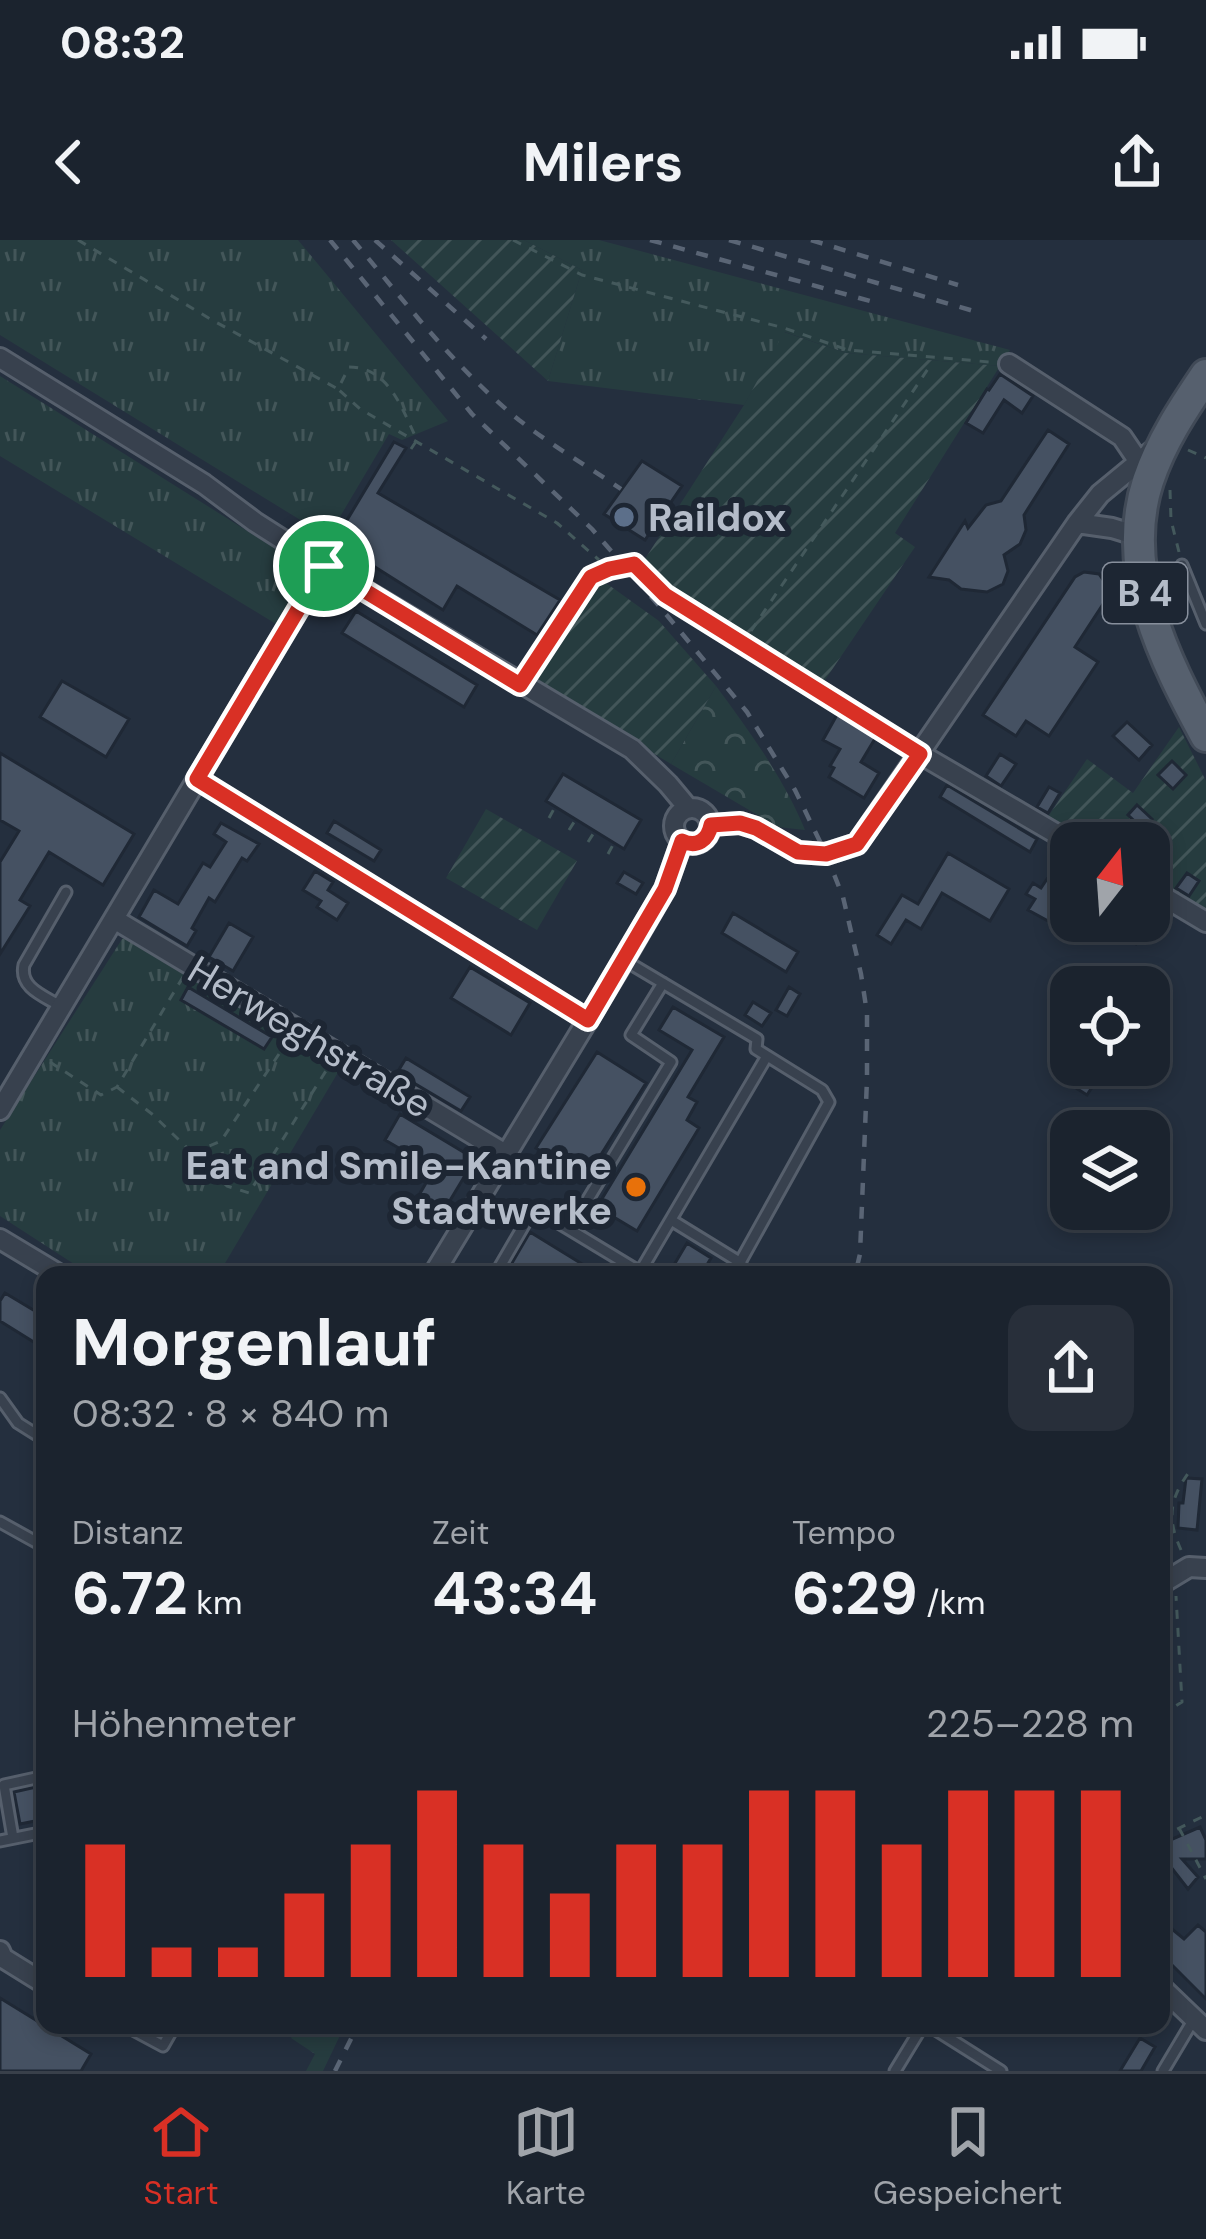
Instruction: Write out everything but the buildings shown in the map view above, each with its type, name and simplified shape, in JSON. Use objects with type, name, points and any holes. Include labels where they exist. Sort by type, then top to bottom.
[{"type":"main road","name":"B 4","points":[[1206,375],[1164,441],[1148,480],[1138,536],[1148,608],[1173,675],[1196,695],[1206,736]]},
{"type":"street","points":[[0,358],[189,475],[324,566],[632,749],[688,808]]},
{"type":"street","points":[[1009,364],[1122,437],[1139,462]]},
{"type":"street","points":[[711,825],[740,823],[798,852],[826,854],[857,844],[1077,523],[1100,494],[1164,441]]},
{"type":"street","points":[[1077,523],[1138,536]]},
{"type":"street","points":[[0,1110],[324,566]]},
{"type":"street","points":[[920,754],[1050,830]]},
{"type":"street","points":[[688,808],[699,809],[711,825],[704,840],[688,844],[676,835],[674,820],[688,808]]},
{"type":"street","points":[[439,1266],[665,889],[682,841]]},
{"type":"street","points":[[1170,901],[1206,922]]},
{"type":"street","name":"Herweghstraße","points":[[114,919],[507,1154]]},
{"type":"street","points":[[0,1239],[46,1266]]},
{"type":"street","points":[[1170,1579],[1198,1568]]},
{"type":"street","points":[[0,1951],[3,1958],[36,1978]]},
{"type":"street","points":[[1170,1996],[1200,2024]]},
{"type":"lane","points":[[520,685],[591,577],[634,564],[665,595],[920,754]]},
{"type":"lane","points":[[1182,565],[1206,624]]},
{"type":"lane","points":[[197,779],[588,1020]]},
{"type":"lane","points":[[62,1007],[27,986],[22,974],[65,892]]},
{"type":"lane","points":[[624,960],[757,1039],[756,1049],[822,1090],[830,1102],[738,1266]]},
{"type":"lane","points":[[570,1229],[671,1062],[632,1035],[663,983]]},
{"type":"lane","points":[[644,1266],[767,1056]]},
{"type":"lane","points":[[500,1266],[534,1208],[630,1266]]},
{"type":"lane","points":[[671,1220],[740,1263]]},
{"type":"lane","points":[[0,1398],[18,1423],[36,1434]]},
{"type":"lane","points":[[0,1421],[11,1413]]},
{"type":"lane","points":[[0,1522],[36,1542]]},
{"type":"lane","points":[[13,1838],[4,1785],[36,1778]]},
{"type":"lane","points":[[0,1841],[36,1834]]},
{"type":"lane","points":[[1162,2071],[1200,2024]]},
{"type":"lane","points":[[140,2034],[163,2047],[170,2034]]},
{"type":"lane","points":[[895,2071],[919,2034]]},
{"type":"lane","points":[[940,2034],[1000,2071]]},
{"type":"path","points":[[78,240],[338,389],[360,409],[556,523],[609,569]]},
{"type":"path","points":[[514,240],[582,274],[848,350],[1009,364]]},
{"type":"path","points":[[744,643],[932,363]]},
{"type":"path","points":[[338,389],[349,367],[364,367],[391,387],[417,440]]},
{"type":"path","points":[[411,449],[417,440]]},
{"type":"path","points":[[1171,486],[1171,520],[1182,565]]},
{"type":"path","points":[[549,818],[555,807]]},
{"type":"path","points":[[569,830],[576,819]]},
{"type":"path","points":[[588,842],[595,831]]},
{"type":"path","points":[[608,854],[614,843]]},
{"type":"path","points":[[34,1053],[101,1095],[116,1088],[190,965]]},
{"type":"path","points":[[193,1154],[221,1141],[296,1028]]},
{"type":"path","points":[[116,1088],[152,1114],[227,1186],[249,1193],[338,1053]]},
{"type":"path","points":[[1189,1472],[1178,1487],[1172,1529],[1198,1568]]},
{"type":"path","points":[[1170,1584],[1176,1588],[1182,1702],[1170,1709]]},
{"type":"path","points":[[1170,1832],[1206,1815]]},
{"type":"path","points":[[1179,1828],[1206,1880]]},
{"type":"green space","points":[[0,240],[298,240],[448,421],[402,440],[389,434],[328,537],[0,335]]},
{"type":"green space","points":[[391,240],[524,240],[582,270],[548,381]]},
{"type":"green space","points":[[524,240],[599,240],[1010,350],[1000,366],[846,353],[785,332],[744,405],[548,381],[582,270]]},
{"type":"green space","points":[[784,332],[846,353],[1000,366],[895,533],[915,547],[823,683],[683,599],[643,562],[744,405]]},
{"type":"green space","points":[[0,376],[308,569],[276,624],[0,456]]},
{"type":"green space","points":[[599,578],[659,621],[716,686],[671,764],[533,681]]},
{"type":"green space","points":[[716,686],[776,773],[805,830],[778,827],[671,764]]},
{"type":"green space","points":[[1179,727],[1206,781],[1206,914],[1170,893],[1170,822],[1054,822],[1047,818],[1087,759],[1133,793]]},
{"type":"green space","points":[[486,809],[577,861],[537,930],[446,878]]},
{"type":"green space","points":[[124,936],[328,1057],[340,1069],[223,1266],[77,1266],[0,1216],[0,1130]]},
{"type":"green space","points":[[293,2034],[341,2034],[323,2071],[306,2071],[315,2054],[291,2038]]},
{"type":"railway","points":[[330,240],[472,414],[592,529],[660,607],[747,712],[795,790],[843,897],[867,1013],[857,1266]]},
{"type":"railway","points":[[353,240],[432,334],[496,400],[621,489]]},
{"type":"railway","points":[[375,240],[486,339]]},
{"type":"railway","points":[[650,240],[870,301]]},
{"type":"railway","points":[[729,240],[977,312]]},
{"type":"railway","points":[[811,240],[958,285]]},
{"type":"railway","points":[[335,2071],[354,2034]]},
{"type":"place","name":"Raildox","points":[[624,517]]},
{"type":"place","name":"Eat and Smile-Kantine Stadtwerke","points":[[636,1187]]},
{"type":"route","points":[[634,564],[665,595],[920,754],[857,844],[826,854],[798,852],[740,823],[711,825],[704,840],[682,841],[665,889],[588,1020],[197,779],[324,566],[520,685],[591,577],[634,564]]}]
